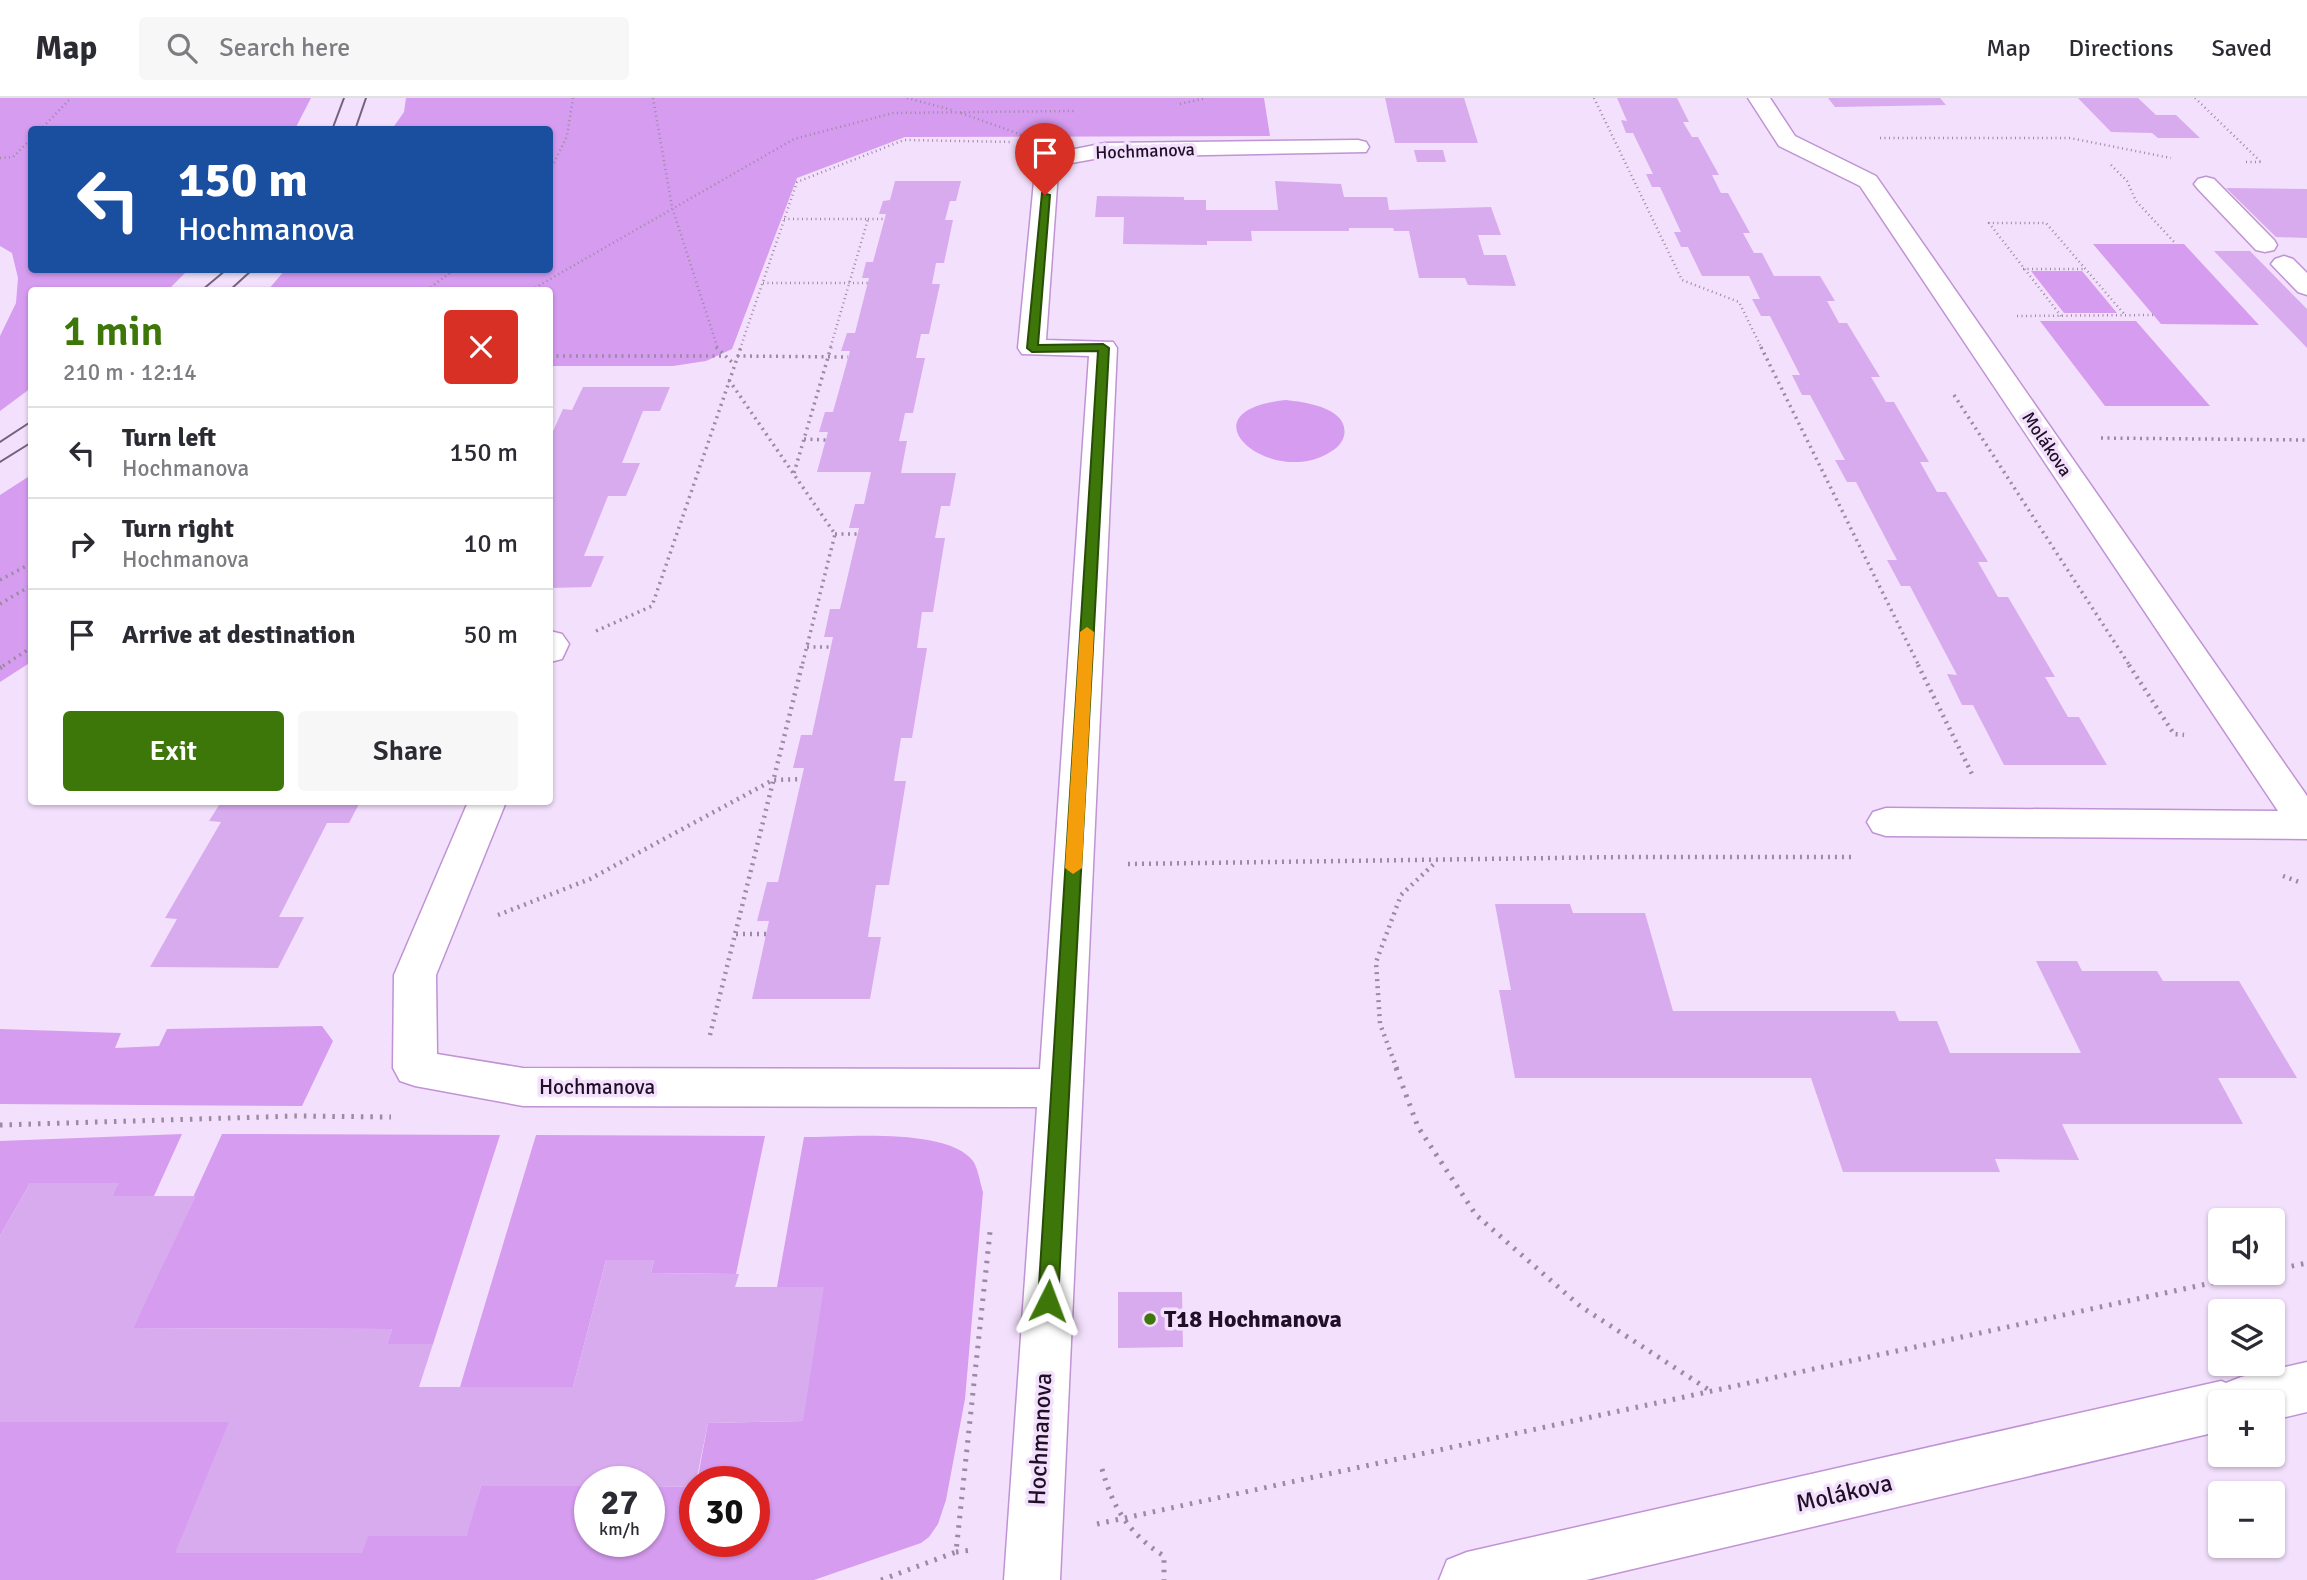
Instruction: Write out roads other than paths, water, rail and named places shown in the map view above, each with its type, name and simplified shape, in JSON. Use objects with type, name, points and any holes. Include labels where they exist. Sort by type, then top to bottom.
[{"type":"street","name":"Molákova","points":[[1759,98],[1787,141],[1868,181],[2307,825]]},
{"type":"street","name":"Hochmanova","points":[[1033,1560],[1103,348],[1032,348],[1047,171],[1058,159],[1105,150],[1358,147]]},
{"type":"street","points":[[2206,184],[2265,245]]},
{"type":"street","points":[[2284,264],[2307,287]]},
{"type":"street","name":"Hochmanova","points":[[486,805],[415,975],[415,1068],[523,1087],[1061,1088]]},
{"type":"street","name":"Molákova","points":[[1885,822],[2307,825]]},
{"type":"street","points":[[2285,1392],[2307,1387]]},
{"type":"street","name":"Molákova","points":[[1467,1580],[2208,1409]]},
{"type":"tram line","points":[[334,126],[344,98]]},
{"type":"tram line","points":[[356,126],[366,98]]},
{"type":"tram line","points":[[206,287],[222,273]]},
{"type":"tram line","points":[[233,287],[249,273]]},
{"type":"tram line","points":[[0,442],[28,424]]},
{"type":"tram line","points":[[0,462],[28,444]]},
{"type":"place","name":"T18 Hochmanova","points":[[1150,1319]]}]
